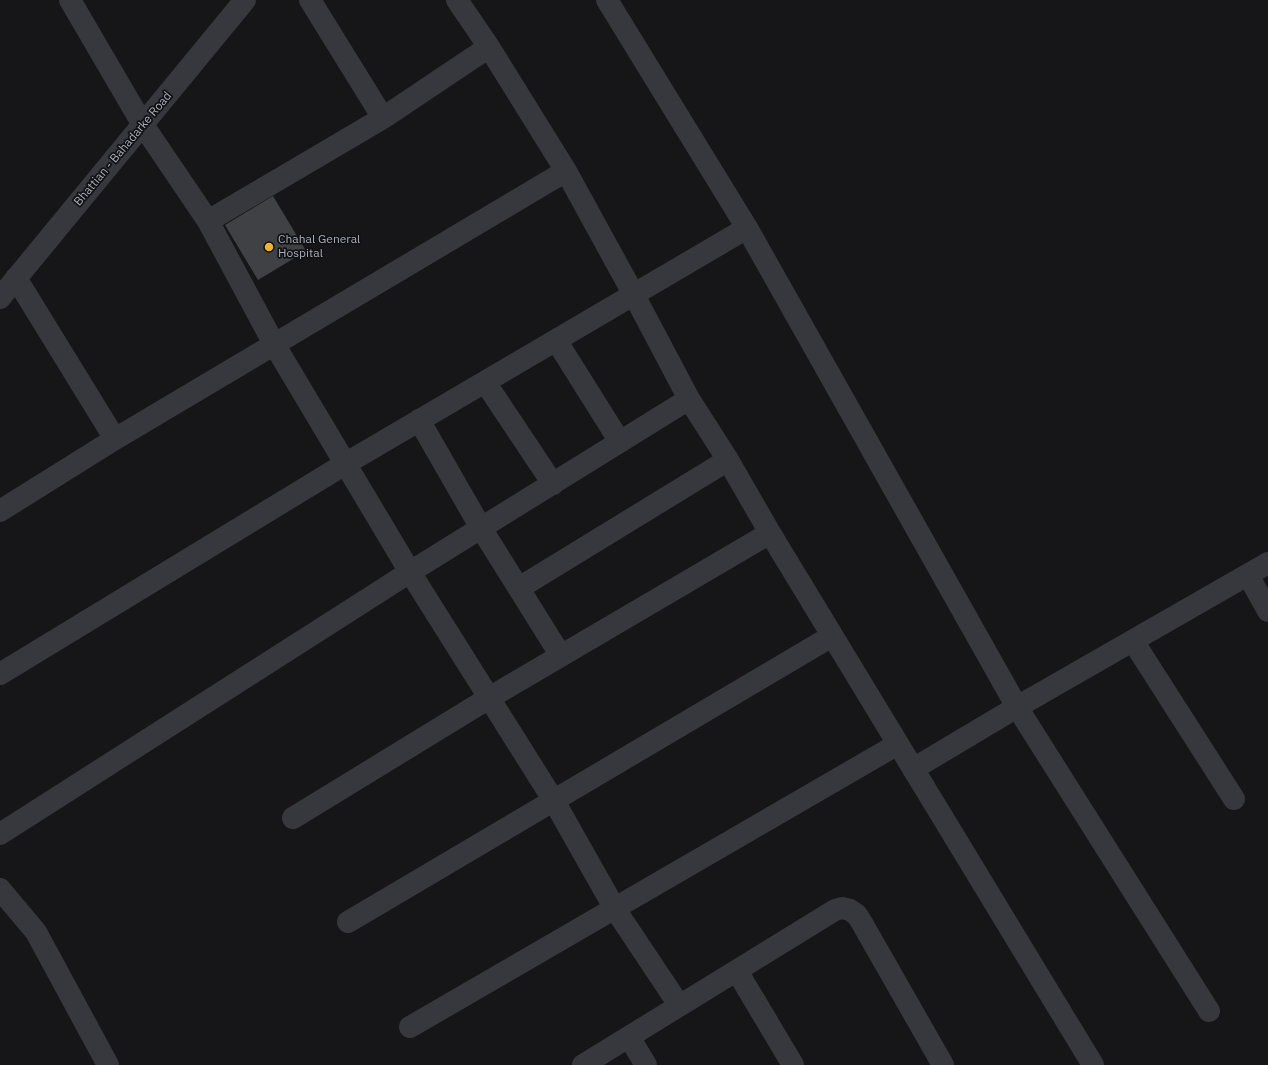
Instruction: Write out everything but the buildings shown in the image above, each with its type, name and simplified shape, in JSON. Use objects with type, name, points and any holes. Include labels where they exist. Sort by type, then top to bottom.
[{"type":"street","points":[[70,0],[143,125],[208,221],[274,344],[410,572],[554,801],[615,909],[679,1005]]},
{"type":"street","name":"Bhattian - Bahadarke Road","points":[[0,298],[245,0]]},
{"type":"street","points":[[310,0],[383,118]]},
{"type":"street","points":[[457,0],[489,47],[566,171],[689,399],[728,460],[832,636],[1093,1065]]},
{"type":"street","points":[[608,0],[748,228],[1017,707],[1209,1011]]},
{"type":"street","points":[[208,221],[383,118],[489,47]]},
{"type":"street","points":[[0,510],[274,344],[566,171]]},
{"type":"street","points":[[0,674],[345,464],[748,228]]},
{"type":"street","points":[[16,278],[116,439]]},
{"type":"street","points":[[556,340],[620,442]]},
{"type":"street","points":[[485,382],[553,484]]},
{"type":"street","points":[[0,834],[410,572],[689,399]]},
{"type":"street","points":[[419,420],[481,528],[561,656]]},
{"type":"street","points":[[519,588],[728,460]]},
{"type":"street","points":[[293,818],[489,698],[770,533]]},
{"type":"street","points":[[913,769],[1017,707],[1268,563]]},
{"type":"street","points":[[1248,575],[1268,611]]},
{"type":"street","points":[[348,922],[832,636]]},
{"type":"street","points":[[1133,641],[1234,799]]},
{"type":"street","points":[[410,1027],[898,744]]},
{"type":"street","points":[[0,889],[36,932],[108,1065]]},
{"type":"street","points":[[583,1065],[834,910],[842,908],[850,910],[857,915],[943,1065]]},
{"type":"street","points":[[737,971],[793,1065]]},
{"type":"street","points":[[629,1037],[646,1065]]},
{"type":"place","name":"Chahal General Hospital","points":[[269,247]]}]
